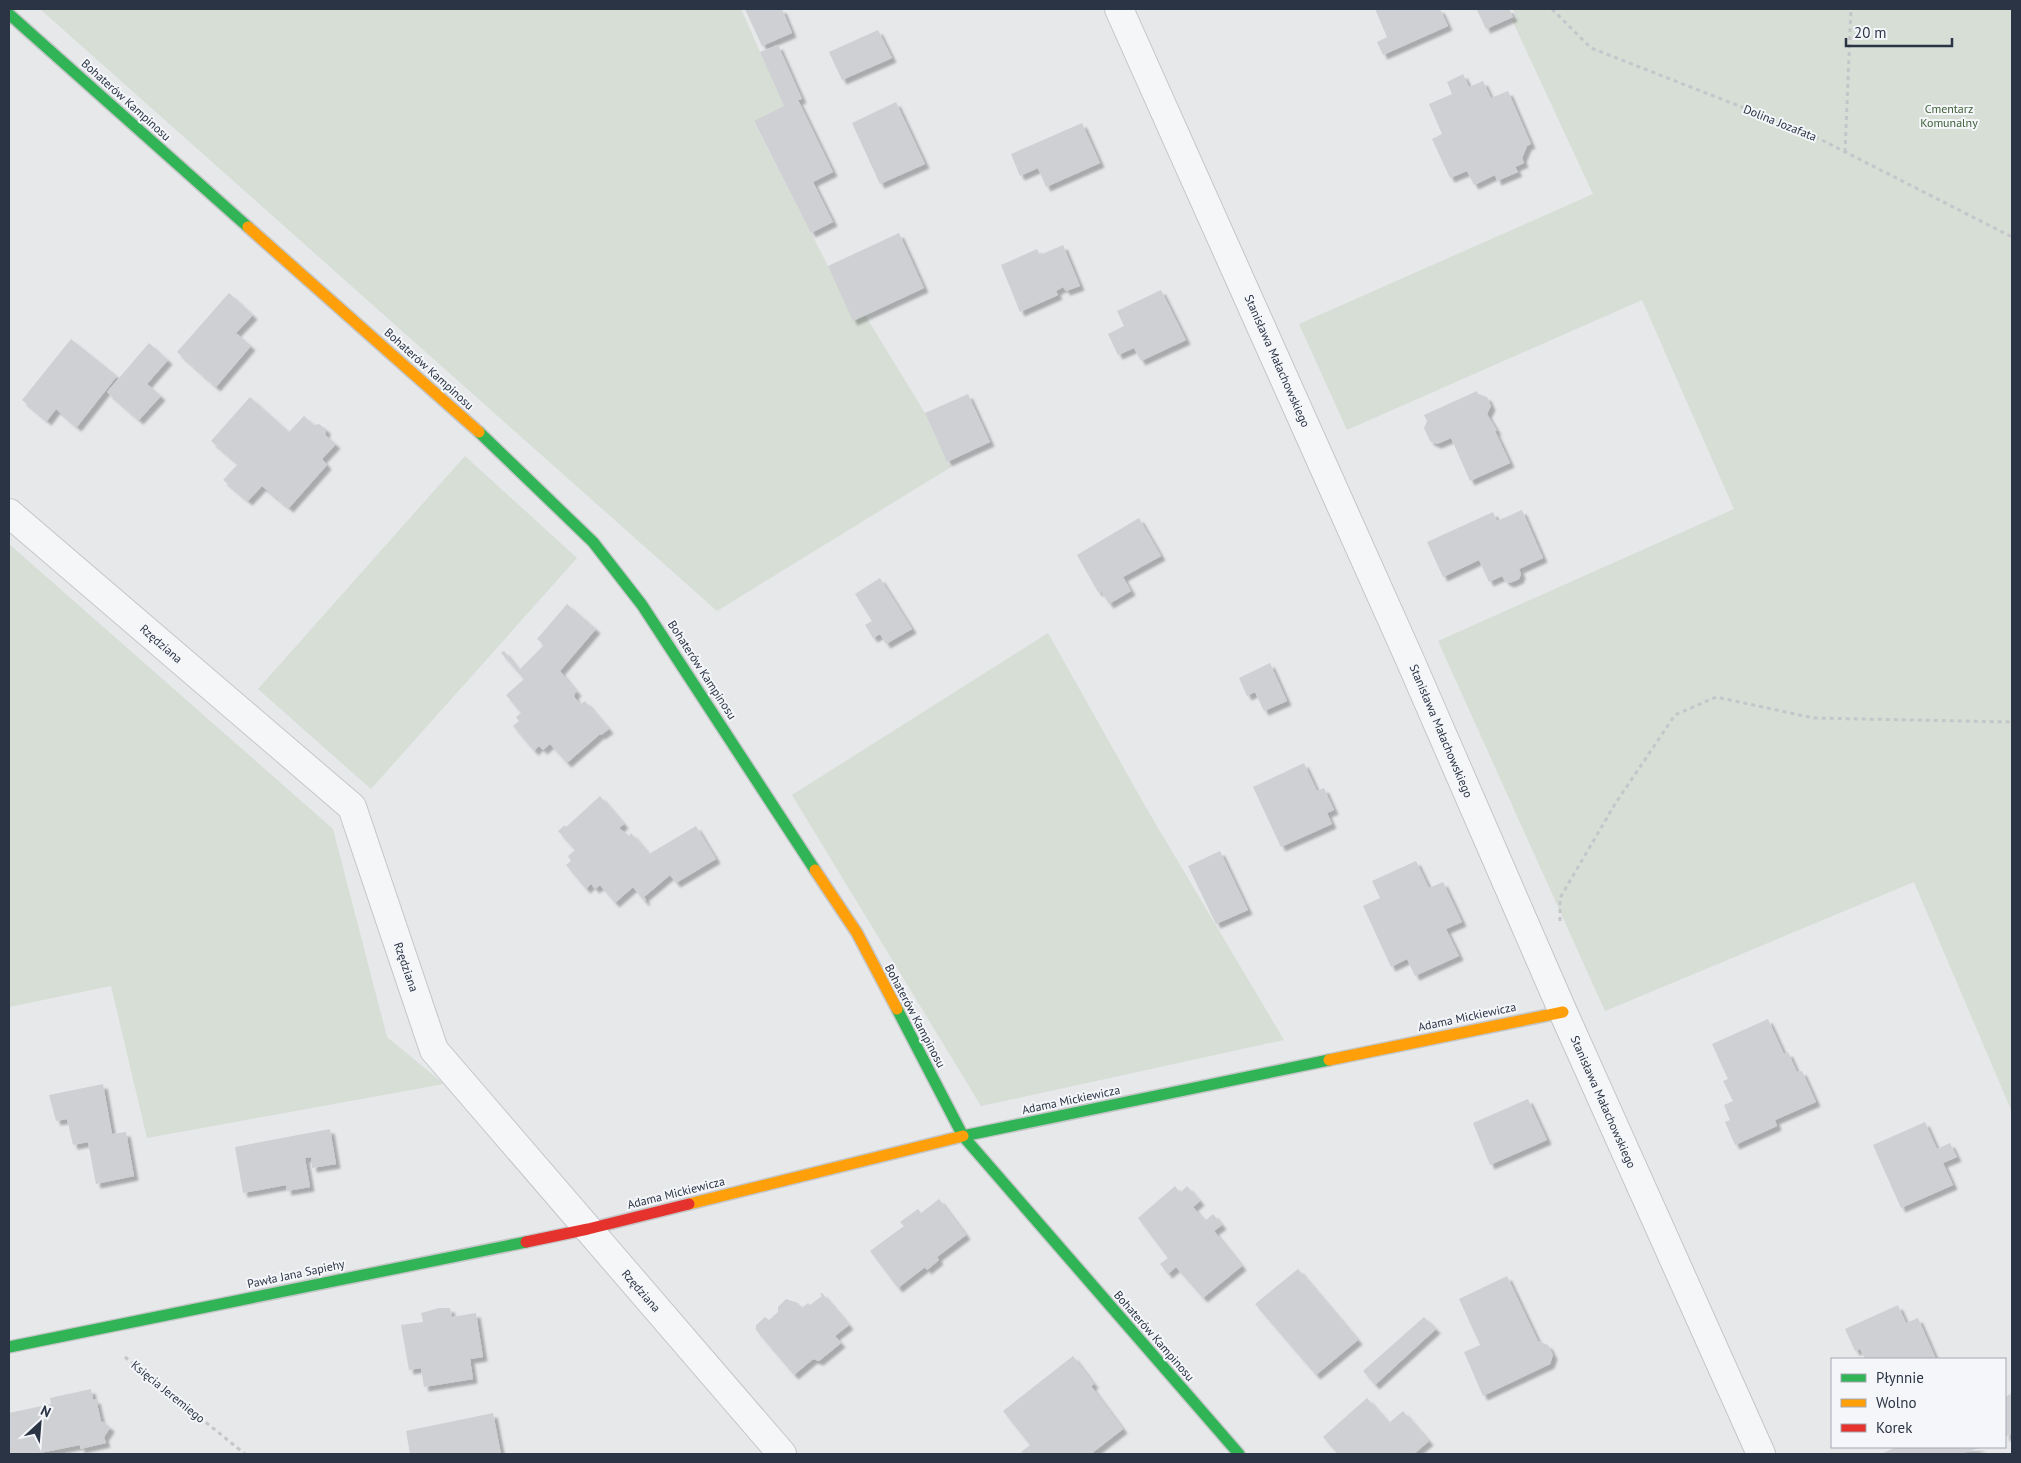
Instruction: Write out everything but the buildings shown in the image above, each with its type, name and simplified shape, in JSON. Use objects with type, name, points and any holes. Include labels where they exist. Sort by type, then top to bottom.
[{"type":"street","name":"Stanisława Małachowskiego","points":[[1119,9],[1406,651],[1563,1012],[1761,1454]]},
{"type":"street","name":"Bohaterów Kampinosu","points":[[9,14],[499,450],[593,542],[642,605],[856,934],[963,1136],[1238,1454]]},
{"type":"street","name":"Rzędziana","points":[[9,513],[352,807],[434,1050],[782,1454]]},
{"type":"street","name":"Adama Mickiewicza","points":[[588,1229],[963,1136],[1563,1012]]},
{"type":"street","name":"Pawła Jana Sapiehy","points":[[9,1347],[588,1229]]},
{"type":"path","name":"Dolina Jozafata","points":[[1552,9],[1591,48],[1808,133],[2012,237]]},
{"type":"path","points":[[1845,152],[1851,9]]},
{"type":"path","points":[[1560,898],[1614,804],[1675,715],[1716,697],[1814,718],[2012,722]]},
{"type":"path","name":"Księcia Jeremiego","points":[[91,1330],[245,1454]]},
{"type":"green space","points":[[40,9],[741,9],[784,106],[754,122],[828,266],[853,320],[865,315],[925,413],[951,467],[717,611]]},
{"type":"green space","name":"Cmentarz Komunalny","points":[[1513,9],[2012,9],[2012,1112],[1914,882],[1605,1011],[1438,641],[1734,509],[1642,300],[1347,430],[1299,324],[1593,194],[1512,20],[1517,18]]},
{"type":"green space","points":[[465,456],[577,558],[371,789],[258,689]]},
{"type":"green space","points":[[9,544],[333,829],[387,1037],[444,1084],[147,1138],[111,986],[9,1007]]},
{"type":"green space","points":[[1048,633],[1148,811],[1284,1040],[981,1106],[792,795]]},
{"type":"traffic: fast","points":[[9,14],[248,227]]},
{"type":"traffic: fast","points":[[479,432],[593,542],[642,605],[815,870]]},
{"type":"traffic: fast","points":[[897,1009],[963,1136],[1239,1454]]},
{"type":"traffic: fast","points":[[963,1136],[1329,1060]]},
{"type":"traffic: fast","points":[[9,1347],[526,1242]]},
{"type":"traffic: slow","points":[[248,227],[479,432]]},
{"type":"traffic: slow","points":[[815,870],[857,933],[897,1009]]},
{"type":"traffic: slow","points":[[1329,1060],[1563,1012]]},
{"type":"traffic: slow","points":[[689,1204],[963,1136]]},
{"type":"traffic: jam","points":[[526,1242],[689,1204]]}]
